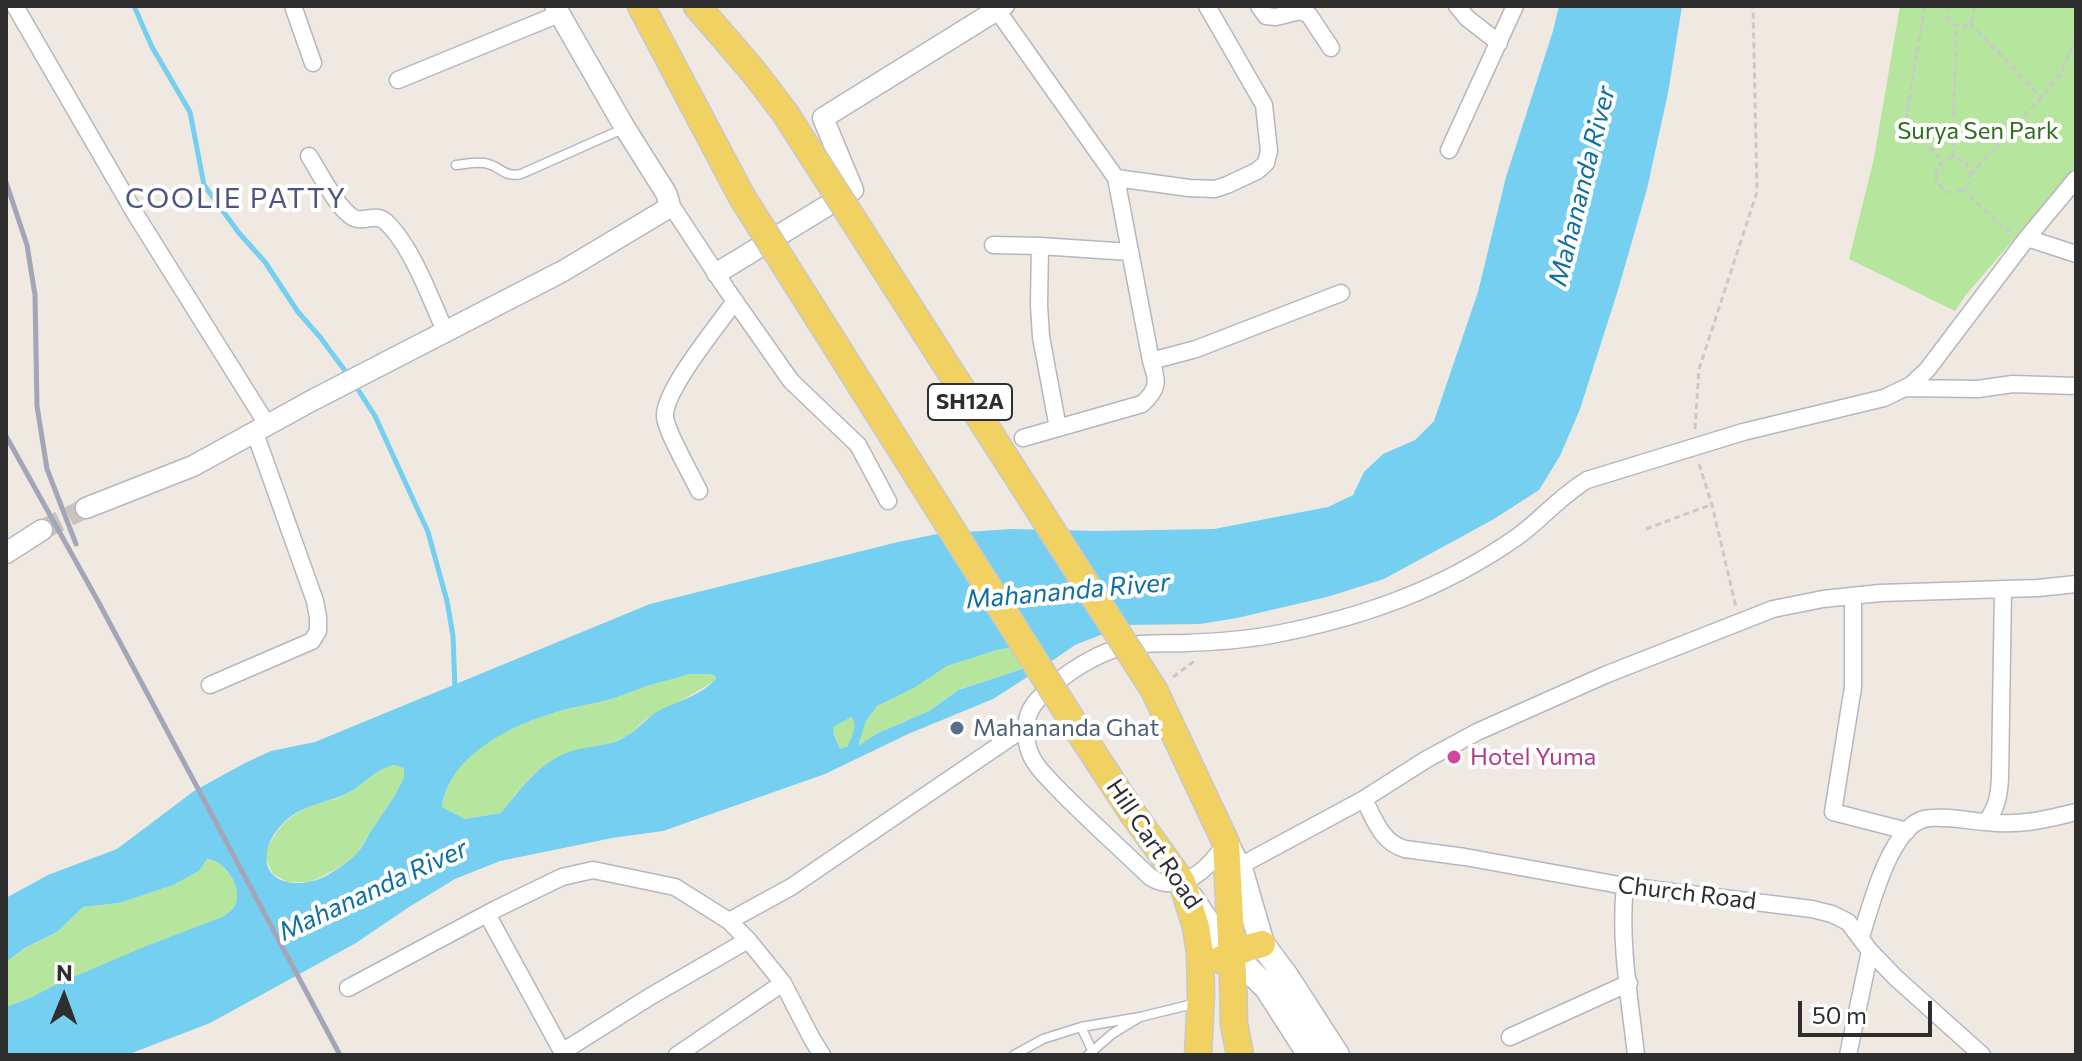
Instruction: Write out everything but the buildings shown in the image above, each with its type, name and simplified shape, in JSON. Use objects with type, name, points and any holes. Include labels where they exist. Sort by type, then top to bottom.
[{"type":"main road","name":"Hill Cart Road","points":[[641,6],[742,197],[1080,733],[1204,917],[1232,953],[1267,988],[1310,1055]]},
{"type":"main road","name":"SH12A","points":[[697,6],[785,113],[1154,690]]},
{"type":"main road","name":"Hill Cart Road","points":[[1154,690],[1238,867],[1254,910],[1262,944],[1337,1055]]},
{"type":"main road","name":"Hill Cart Road","points":[[1226,843],[1232,953]]},
{"type":"main road","points":[[1182,882],[1196,927],[1202,974],[1198,1055]]},
{"type":"main road","points":[[1202,974],[1232,953],[1262,944]]},
{"type":"main road","name":"SH12A","points":[[1232,953],[1234,1024],[1240,1055]]},
{"type":"street","points":[[15,6],[261,429],[315,601],[318,631],[312,641],[210,685]]},
{"type":"street","points":[[293,6],[313,63]]},
{"type":"street","points":[[1116,178],[1215,189],[1257,171],[1266,163],[1269,151],[1264,105],[1207,6]]},
{"type":"street","points":[[1259,6],[1266,16],[1276,17],[1300,11],[1309,15],[1331,48]]},
{"type":"street","points":[[1457,6],[1499,43]]},
{"type":"street","points":[[1449,150],[1515,6]]},
{"type":"street","points":[[717,273],[853,190],[823,118],[1001,7],[1116,178],[1151,361],[1157,378],[1153,394],[1142,404],[1023,438]]},
{"type":"street","points":[[398,80],[557,10],[669,202],[735,301],[791,381],[858,445],[888,501]]},
{"type":"street","points":[[309,156],[349,215],[361,219],[380,218],[393,230],[415,264],[445,331]]},
{"type":"street","points":[[1226,843],[1205,869],[1182,882],[1150,877],[1034,761],[1026,727],[1033,705],[1045,692],[1078,668],[1135,644],[1268,636],[1388,605],[1434,587],[1519,536],[1568,491],[1587,480],[1780,422],[1867,403],[1906,388],[1927,370],[2076,179]]},
{"type":"street","points":[[86,508],[193,466],[563,271],[665,210],[669,202]]},
{"type":"street","points":[[2027,238],[2076,254]]},
{"type":"street","points":[[993,245],[1130,252]]},
{"type":"street","points":[[1040,246],[1041,337],[1058,428]]},
{"type":"street","points":[[1151,361],[1196,349],[1341,293]]},
{"type":"street","points":[[699,491],[665,417],[676,384],[735,301]]},
{"type":"street","points":[[1906,388],[1978,389],[2013,384],[2076,386]]},
{"type":"street","points":[[6,553],[42,530]]},
{"type":"street","points":[[1238,867],[1364,799],[1477,732],[1605,675],[1773,609],[1890,592],[2076,584]]},
{"type":"street","points":[[1986,822],[1999,796],[2003,589]]},
{"type":"street","points":[[1853,596],[1853,687],[1833,812],[1907,831]]},
{"type":"street","points":[[729,921],[791,887],[1026,727]]},
{"type":"street","name":"Church Road","points":[[1364,799],[1384,836],[1397,847],[1625,886],[1823,911],[1841,918],[1848,922],[1896,978],[1982,1055]]},
{"type":"street","points":[[1848,1055],[1865,944],[1881,874],[1907,831],[1923,820],[2009,825],[2076,812]]},
{"type":"street","points":[[348,988],[562,877],[593,870],[675,887],[729,921],[783,983],[822,1055]]},
{"type":"street","points":[[1625,886],[1624,918],[1636,1055]]},
{"type":"street","points":[[487,914],[563,1053],[651,996],[748,940]]},
{"type":"street","points":[[677,1055],[783,983]]},
{"type":"street","points":[[1510,1037],[1629,983]]},
{"type":"lane","points":[[456,165],[487,163],[512,176],[625,128]]},
{"type":"lane","points":[[1014,1055],[1043,1039],[1081,1027],[1201,1003]]},
{"type":"lane","points":[[1081,1027],[1090,1053],[1112,1034],[1140,1017]]},
{"type":"path","points":[[1739,622],[1712,505],[1694,447],[1699,369],[1757,192],[1753,6]]},
{"type":"path","points":[[1925,6],[1906,117],[1942,162]]},
{"type":"path","points":[[1947,6],[1947,18],[1956,26],[1963,27],[1970,23],[1975,13],[1973,6]]},
{"type":"path","points":[[1970,23],[2041,97]]},
{"type":"path","points":[[1953,157],[1956,26]]},
{"type":"path","points":[[1970,175],[2060,74],[2076,39]]},
{"type":"path","points":[[1953,157],[1965,163],[1970,175],[1969,182],[1962,189],[1953,192],[1940,187],[1935,175],[1942,162],[1953,157]]},
{"type":"path","points":[[1962,189],[2004,228]]},
{"type":"path","points":[[1646,529],[1712,505]]},
{"type":"path","points":[[1154,690],[1223,641]]},
{"type":"green space","name":"Surya Sen Park","points":[[1900,6],[2076,6],[2076,167],[1955,311],[1849,259],[1874,158]]},
{"type":"green space","points":[[1013,647],[1025,668],[957,690],[929,711],[876,734],[857,747],[866,721],[877,706],[914,688],[947,666]]},
{"type":"green space","points":[[689,674],[710,674],[716,680],[646,719],[628,736],[559,757],[533,775],[501,813],[465,819],[442,807],[456,773],[469,758],[500,735],[553,713],[611,699]]},
{"type":"green space","points":[[851,717],[855,727],[853,735],[848,746],[840,749],[833,726]]},
{"type":"green space","points":[[394,765],[404,768],[400,787],[355,856],[311,882],[287,882],[273,874],[265,857],[277,831],[290,818],[314,804],[345,795],[386,767]]},
{"type":"green space","points":[[207,859],[226,870],[237,889],[236,903],[228,913],[6,1007],[6,962],[57,932],[83,907],[119,903],[173,885],[199,871]]},
{"type":"water","name":"Mahananda River","points":[[1559,6],[1682,6],[1668,93],[1647,189],[1618,290],[1580,409],[1560,456],[1539,490],[1494,519],[1384,579],[1327,597],[1237,618],[1200,624],[1126,625],[1075,645],[993,699],[908,734],[825,774],[663,831],[500,861],[455,879],[356,943],[210,1023],[132,1053],[6,1055],[6,1007],[222,917],[236,903],[237,889],[226,869],[207,859],[199,871],[173,885],[119,903],[83,907],[57,932],[25,948],[6,962],[6,898],[48,875],[117,849],[194,791],[271,751],[315,742],[650,604],[898,542],[937,534],[1011,529],[1214,529],[1328,507],[1353,495],[1364,472],[1383,454],[1415,440],[1434,421],[1478,292],[1506,177]],"holes":[[[1013,647],[1025,668],[958,690],[929,711],[876,734],[858,746],[866,721],[877,706],[914,688],[947,666]],[[689,674],[710,674],[716,679],[698,693],[657,712],[623,738],[575,750],[552,760],[533,776],[501,813],[465,819],[442,807],[456,773],[469,758],[501,735],[553,713],[611,699]],[[851,717],[854,727],[848,746],[840,749],[833,727]],[[394,765],[404,768],[404,777],[352,858],[326,876],[309,882],[292,883],[279,879],[271,872],[267,863],[271,840],[290,817],[348,793]]]},
{"type":"waterway","points":[[134,6],[152,47],[190,112],[204,185],[349,376]]},
{"type":"waterway","points":[[355,385],[375,416],[428,532],[453,636],[455,690]]},
{"type":"tunnel","points":[[42,530],[86,508]]},
{"type":"railway","points":[[6,182],[27,245],[35,295],[37,406],[47,469],[76,544]]},
{"type":"railway","points":[[6,436],[99,603],[340,1055]]},
{"type":"place","name":"Mahananda Ghat","points":[[957,728]]},
{"type":"place","name":"Hotel Yuma","points":[[1454,757]]},
{"type":"district","name":"COOLIE PATTY","points":[[236,199]]}]
